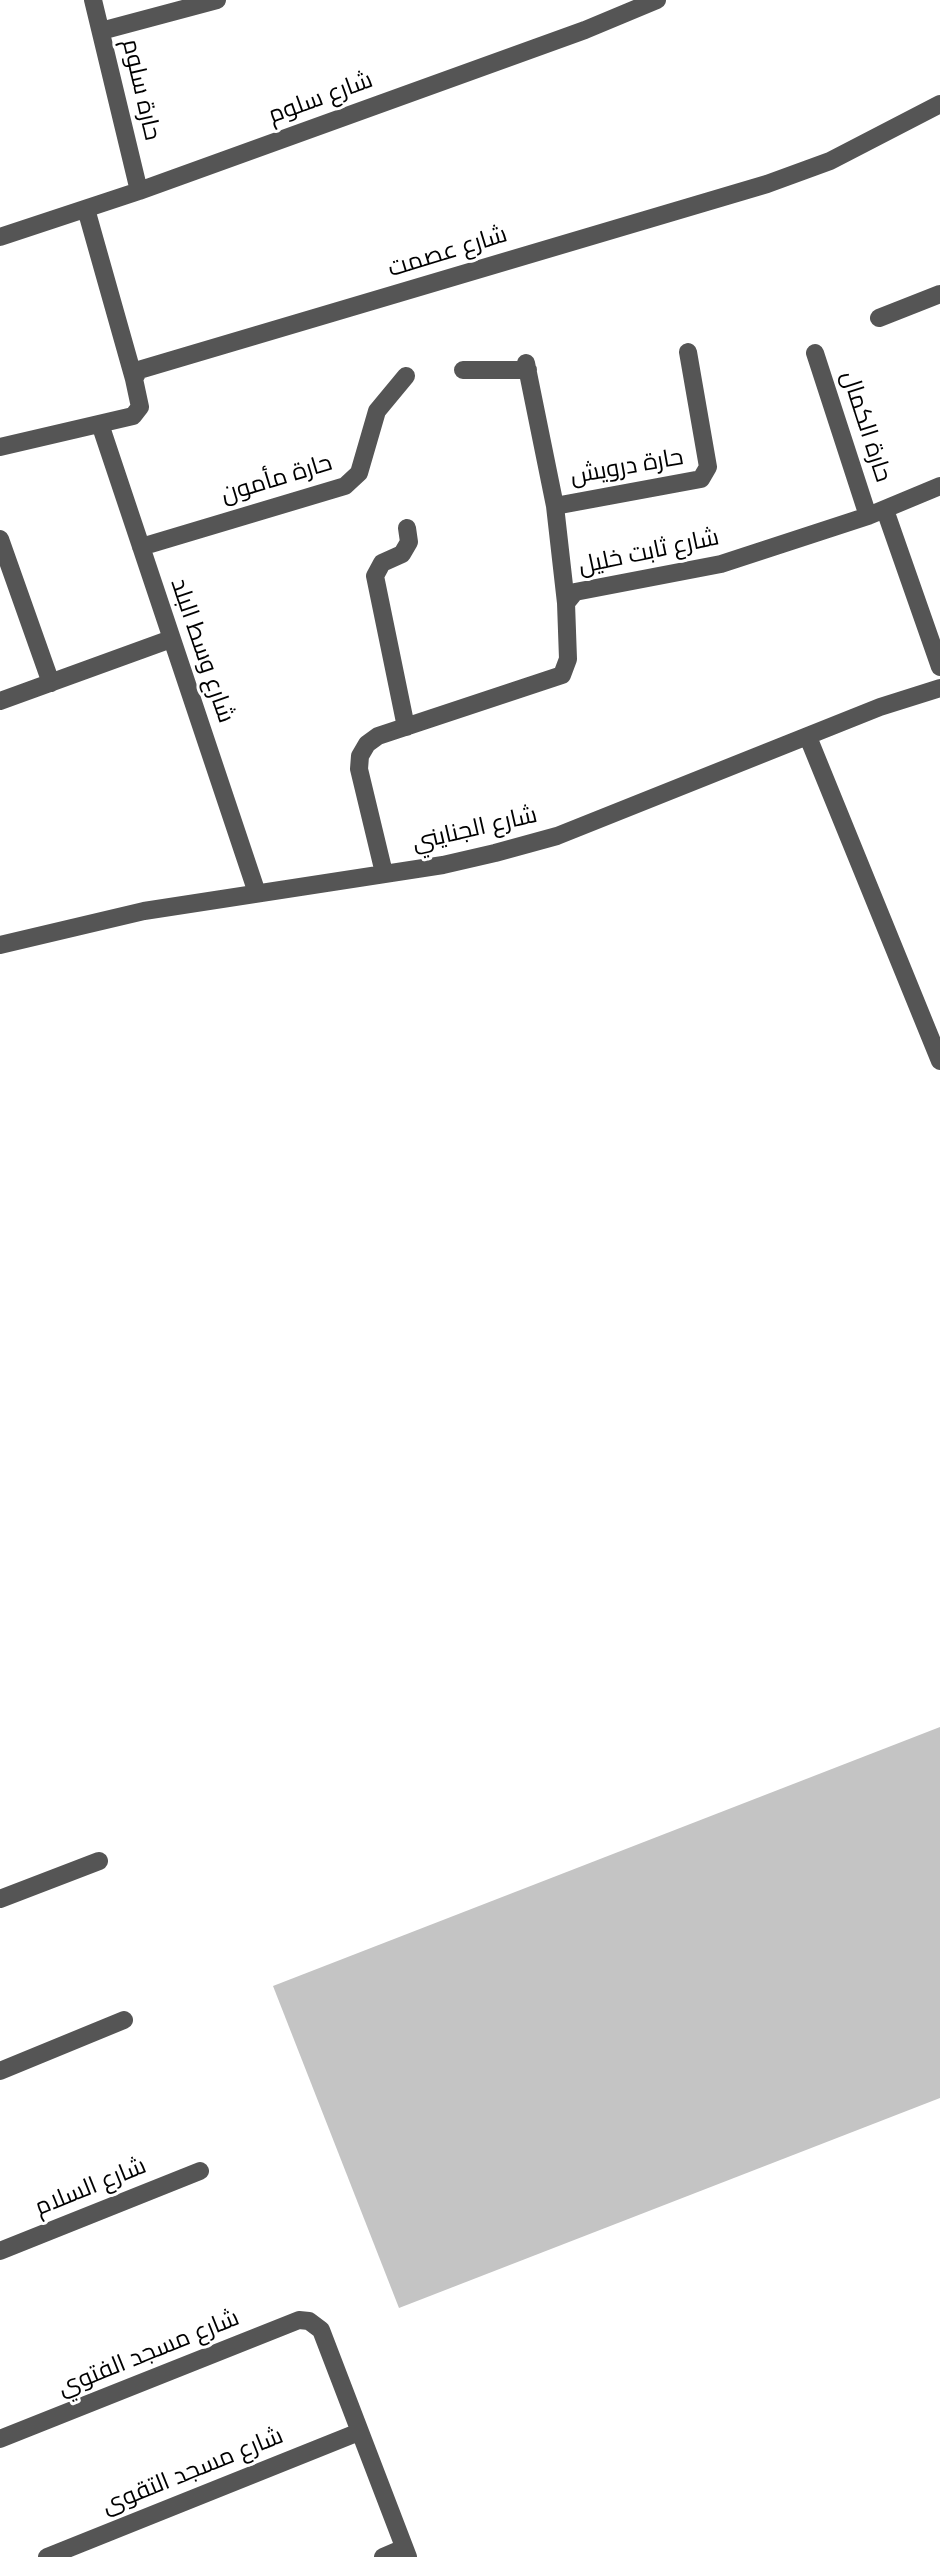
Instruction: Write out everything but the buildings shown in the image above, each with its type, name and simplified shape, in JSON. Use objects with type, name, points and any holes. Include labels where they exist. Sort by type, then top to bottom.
[{"type":"street","name":"حارة سلوم","points":[[93,0],[139,191]]},
{"type":"street","points":[[101,31],[217,0]]},
{"type":"street","name":"شارع سلوم","points":[[0,237],[139,191],[585,30],[657,0]]},
{"type":"street","name":"شارع عصمت","points":[[134,379],[139,370],[145,368],[767,184],[830,161],[940,104]]},
{"type":"street","points":[[0,447],[100,424],[137,413],[140,407],[86,209]]},
{"type":"street","points":[[879,318],[940,293]]},
{"type":"street","name":"حارة درويش","points":[[555,506],[701,479],[708,467],[688,352]]},
{"type":"street","name":"حارة الكمال","points":[[815,353],[940,667]]},
{"type":"street","points":[[463,370],[527,366],[555,506],[566,603]]},
{"type":"street","name":"حارة مأمون","points":[[141,547],[345,486],[359,473],[377,411],[406,376]]},
{"type":"street","name":"شارع وسط البلد","points":[[100,424],[257,893]]},
{"type":"street","name":"شارع ثابت خليل","points":[[384,873],[359,769],[360,756],[367,744],[378,736],[562,675],[568,659],[566,603],[575,592],[721,564],[877,513],[940,486]]},
{"type":"street","points":[[406,727],[376,576],[382,563],[402,554],[409,542],[407,528]]},
{"type":"street","points":[[0,539],[51,682]]},
{"type":"street","points":[[0,701],[172,639]]},
{"type":"street","name":"شارع الجنايني","points":[[0,945],[144,911],[443,865],[557,836],[880,707],[940,688]]},
{"type":"street","points":[[808,737],[940,1061]]},
{"type":"street","points":[[0,1899],[99,1861]]},
{"type":"street","points":[[0,2071],[124,2020]]},
{"type":"street","name":"شارع السلام","points":[[0,2251],[200,2171]]},
{"type":"street","name":"شارع مسجد الفتوي","points":[[0,2439],[299,2320],[316,2324],[321,2330],[359,2432]]},
{"type":"street","points":[[359,2432],[406,2553],[383,2557]]},
{"type":"street","name":"شارع مسجد التقوى","points":[[47,2557],[359,2432]]}]
